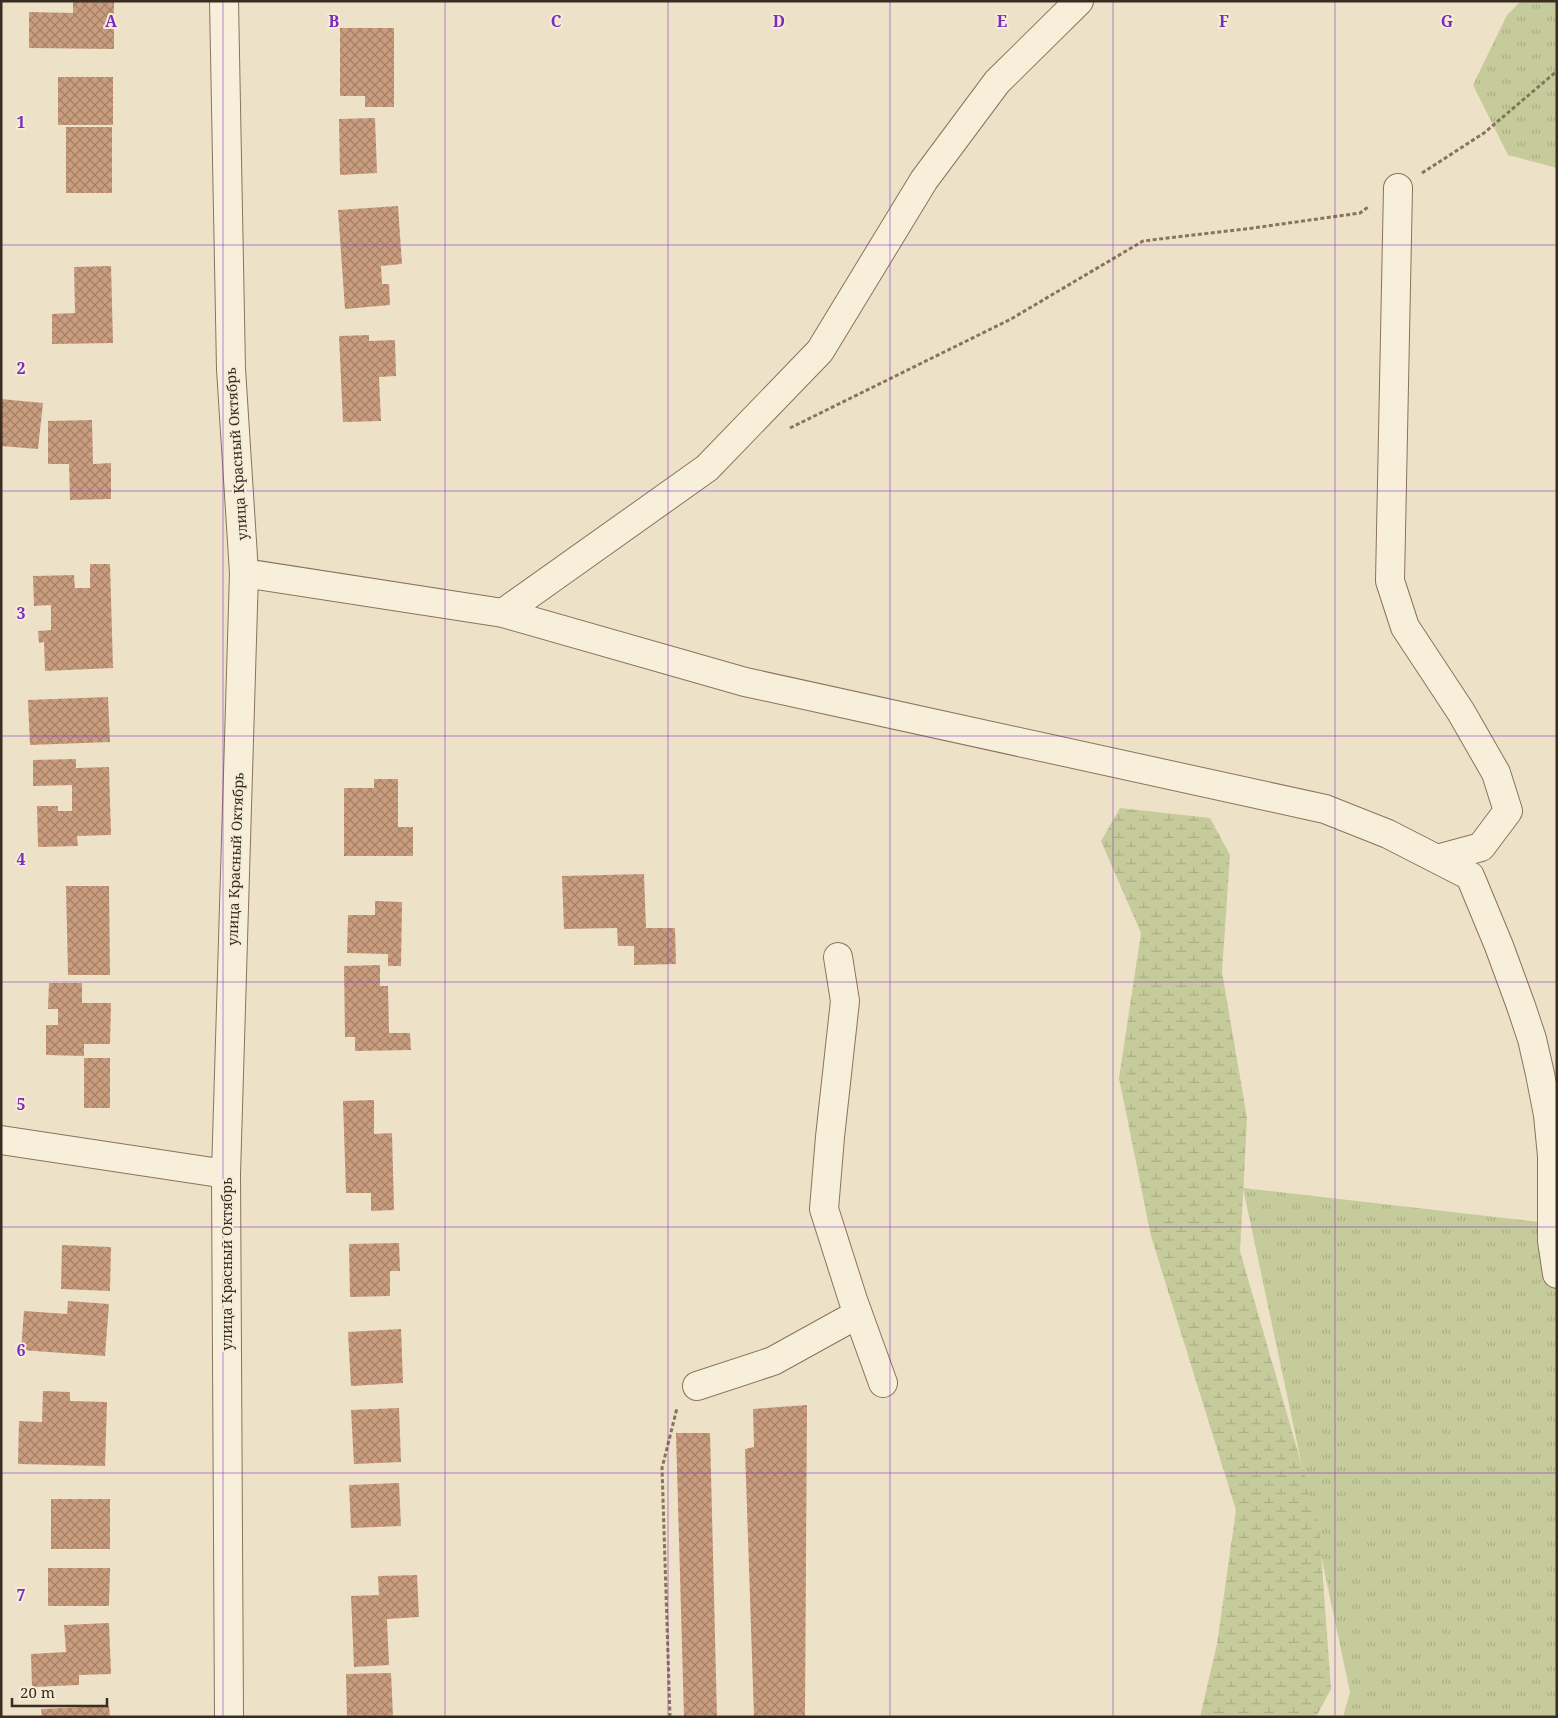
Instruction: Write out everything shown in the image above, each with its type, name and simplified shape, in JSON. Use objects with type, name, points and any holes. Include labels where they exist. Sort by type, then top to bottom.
[{"type":"street","name":"улица Красный Октябрь","points":[[224,1],[230,368],[244,573],[226,1174],[229,1717]]},
{"type":"street","points":[[503,613],[707,468],[820,351],[924,180],[996,82],[1079,1]]},
{"type":"street","points":[[1398,188],[1390,581],[1405,628],[1461,712],[1496,773],[1508,812],[1481,847],[1437,859]]},
{"type":"street","points":[[244,573],[503,613],[746,682],[1324,809],[1388,834],[1470,876],[1499,946],[1532,1039],[1548,1115],[1552,1156],[1552,1241],[1557,1274]]},
{"type":"street","points":[[838,957],[846,1001],[830,1136],[824,1209],[858,1314],[883,1382]]},
{"type":"street","points":[[1,1140],[226,1174]]},
{"type":"street","points":[[697,1386],[774,1361],[858,1314]]},
{"type":"path","points":[[788,429],[1011,319],[1143,241],[1360,213],[1484,133],[1557,71]]},
{"type":"path","points":[[670,1717],[662,1468],[677,1406]]},
{"type":"green space","points":[[1521,1],[1557,1],[1557,168],[1508,155],[1473,85],[1507,15]]},
{"type":"green space","points":[[1120,808],[1210,818],[1230,855],[1222,972],[1247,1118],[1240,1251],[1319,1525],[1331,1689],[1316,1717],[1200,1717],[1217,1644],[1236,1510],[1151,1236],[1119,1078],[1141,933],[1101,841]]},
{"type":"green space","points":[[1243,1188],[1557,1224],[1557,1717],[1343,1717],[1350,1692]]},
{"type":"building","points":[[73,1],[114,1],[114,49],[29,48],[29,12],[73,13]]},
{"type":"building","points":[[340,28],[394,28],[394,107],[365,107],[365,96],[340,96]]},
{"type":"building","points":[[58,77],[113,77],[113,125],[58,125]]},
{"type":"building","points":[[375,118],[377,173],[340,175],[339,119]]},
{"type":"building","points":[[66,127],[112,127],[112,193],[66,193]]},
{"type":"building","points":[[398,206],[402,264],[381,266],[382,284],[389,284],[390,305],[345,309],[338,210]]},
{"type":"building","points":[[111,266],[113,343],[52,344],[52,314],[75,313],[74,267]]},
{"type":"building","points":[[369,335],[369,341],[395,340],[396,376],[379,377],[381,421],[343,422],[339,336]]},
{"type":"building","points":[[1,399],[43,403],[38,449],[1,446]]},
{"type":"building","points":[[92,420],[93,464],[111,463],[111,499],[70,500],[69,464],[48,464],[48,421]]},
{"type":"building","points":[[90,564],[110,564],[113,668],[45,671],[44,642],[39,643],[38,631],[51,630],[51,605],[34,606],[33,576],[74,575],[75,588],[90,588]]},
{"type":"building","points":[[108,697],[110,742],[30,745],[28,700]]},
{"type":"building","points":[[76,759],[76,768],[109,767],[111,835],[77,836],[78,846],[38,847],[37,806],[58,806],[58,811],[72,811],[72,785],[33,786],[33,760]]},
{"type":"building","points":[[374,779],[398,779],[398,827],[413,827],[413,856],[344,856],[344,788],[374,788]]},
{"type":"building","points":[[644,874],[646,928],[675,928],[676,964],[634,965],[634,946],[618,946],[617,928],[564,929],[562,876]]},
{"type":"building","points":[[66,886],[109,886],[110,975],[68,975]]},
{"type":"building","points":[[375,901],[402,902],[401,966],[388,966],[388,954],[347,953],[348,915],[375,915]]},
{"type":"building","points":[[380,965],[380,986],[388,986],[389,1033],[410,1033],[411,1050],[355,1051],[355,1037],[345,1037],[344,966]]},
{"type":"building","points":[[49,983],[82,983],[82,1003],[111,1003],[110,1044],[84,1044],[84,1056],[46,1055],[46,1025],[58,1025],[58,1009],[48,1009]]},
{"type":"building","points":[[84,1058],[110,1058],[110,1108],[84,1108]]},
{"type":"building","points":[[374,1100],[374,1134],[392,1133],[394,1210],[371,1211],[371,1193],[346,1193],[343,1101]]},
{"type":"building","points":[[399,1243],[400,1271],[390,1271],[390,1296],[350,1297],[349,1244]]},
{"type":"building","points":[[62,1245],[111,1247],[110,1291],[61,1289]]},
{"type":"building","points":[[68,1301],[109,1304],[105,1356],[21,1350],[24,1311],[67,1314]]},
{"type":"building","points":[[401,1329],[403,1383],[351,1386],[348,1332]]},
{"type":"building","points":[[43,1391],[70,1392],[70,1401],[107,1402],[105,1466],[18,1464],[19,1421],[42,1422]]},
{"type":"building","points":[[807,1405],[805,1717],[754,1717],[745,1449],[754,1447],[753,1409]]},
{"type":"building","points":[[399,1408],[401,1462],[354,1464],[351,1410]]},
{"type":"building","points":[[676,1433],[710,1433],[717,1717],[684,1717]]},
{"type":"building","points":[[399,1483],[401,1526],[351,1528],[349,1485]]},
{"type":"building","points":[[51,1499],[110,1499],[110,1549],[51,1549]]},
{"type":"building","points":[[48,1568],[110,1568],[109,1606],[48,1606]]},
{"type":"building","points":[[417,1575],[419,1617],[387,1619],[389,1665],[354,1667],[351,1596],[379,1595],[378,1576]]},
{"type":"building","points":[[109,1623],[111,1674],[79,1675],[79,1685],[32,1687],[31,1654],[66,1652],[64,1625]]},
{"type":"building","points":[[391,1673],[393,1717],[347,1717],[346,1674]]},
{"type":"building","points":[[109,1706],[110,1717],[42,1717],[41,1709]]}]
